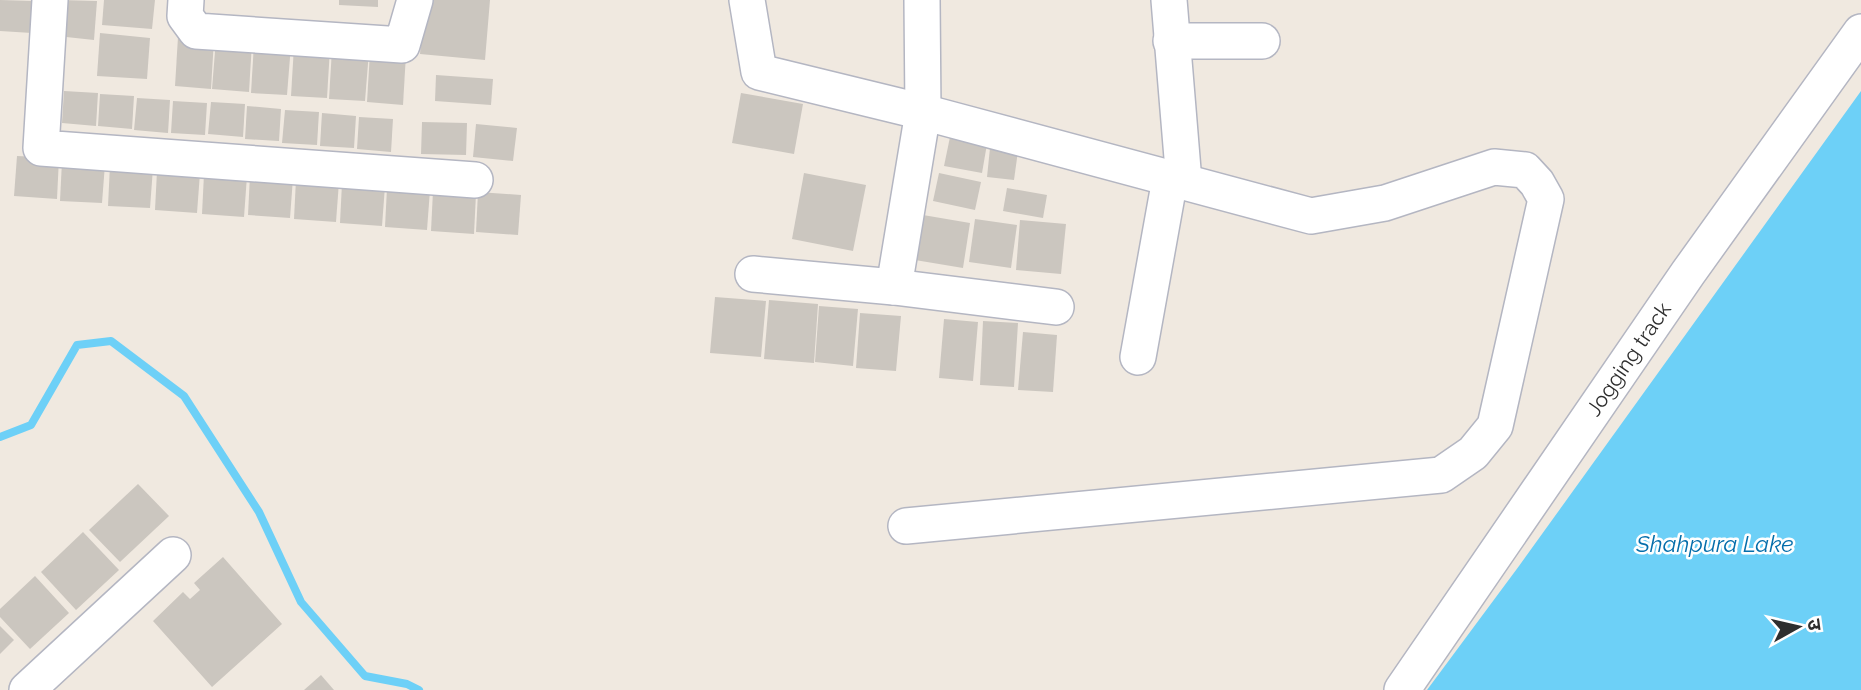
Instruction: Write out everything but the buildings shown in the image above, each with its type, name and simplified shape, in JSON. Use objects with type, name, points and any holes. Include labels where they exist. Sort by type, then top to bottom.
[{"type":"street","points":[[50,0],[41,148],[475,180]]},
{"type":"street","points":[[186,0],[185,16],[196,31],[402,44],[415,0]]},
{"type":"street","points":[[747,0],[759,72],[923,112],[1311,216],[1385,203],[1494,167],[1525,170],[1537,183],[1546,200],[1495,426],[1473,453],[1441,475],[906,526]]},
{"type":"street","points":[[894,287],[923,112],[922,0]]},
{"type":"street","points":[[1138,357],[1177,180],[1169,0]]},
{"type":"street","name":"Jogging track","points":[[1402,690],[1688,273],[1861,32]]},
{"type":"street","points":[[1171,41],[1262,41]]},
{"type":"street","points":[[753,274],[894,287],[1056,307]]},
{"type":"street","points":[[27,690],[173,555]]},
{"type":"water","name":"Shahpura Lake","points":[[1861,91],[1861,690],[1427,690],[1519,566]]},
{"type":"waterway","points":[[0,437],[31,425],[77,345],[111,341],[184,396],[259,512],[301,602],[365,676],[407,684],[419,690]]}]
